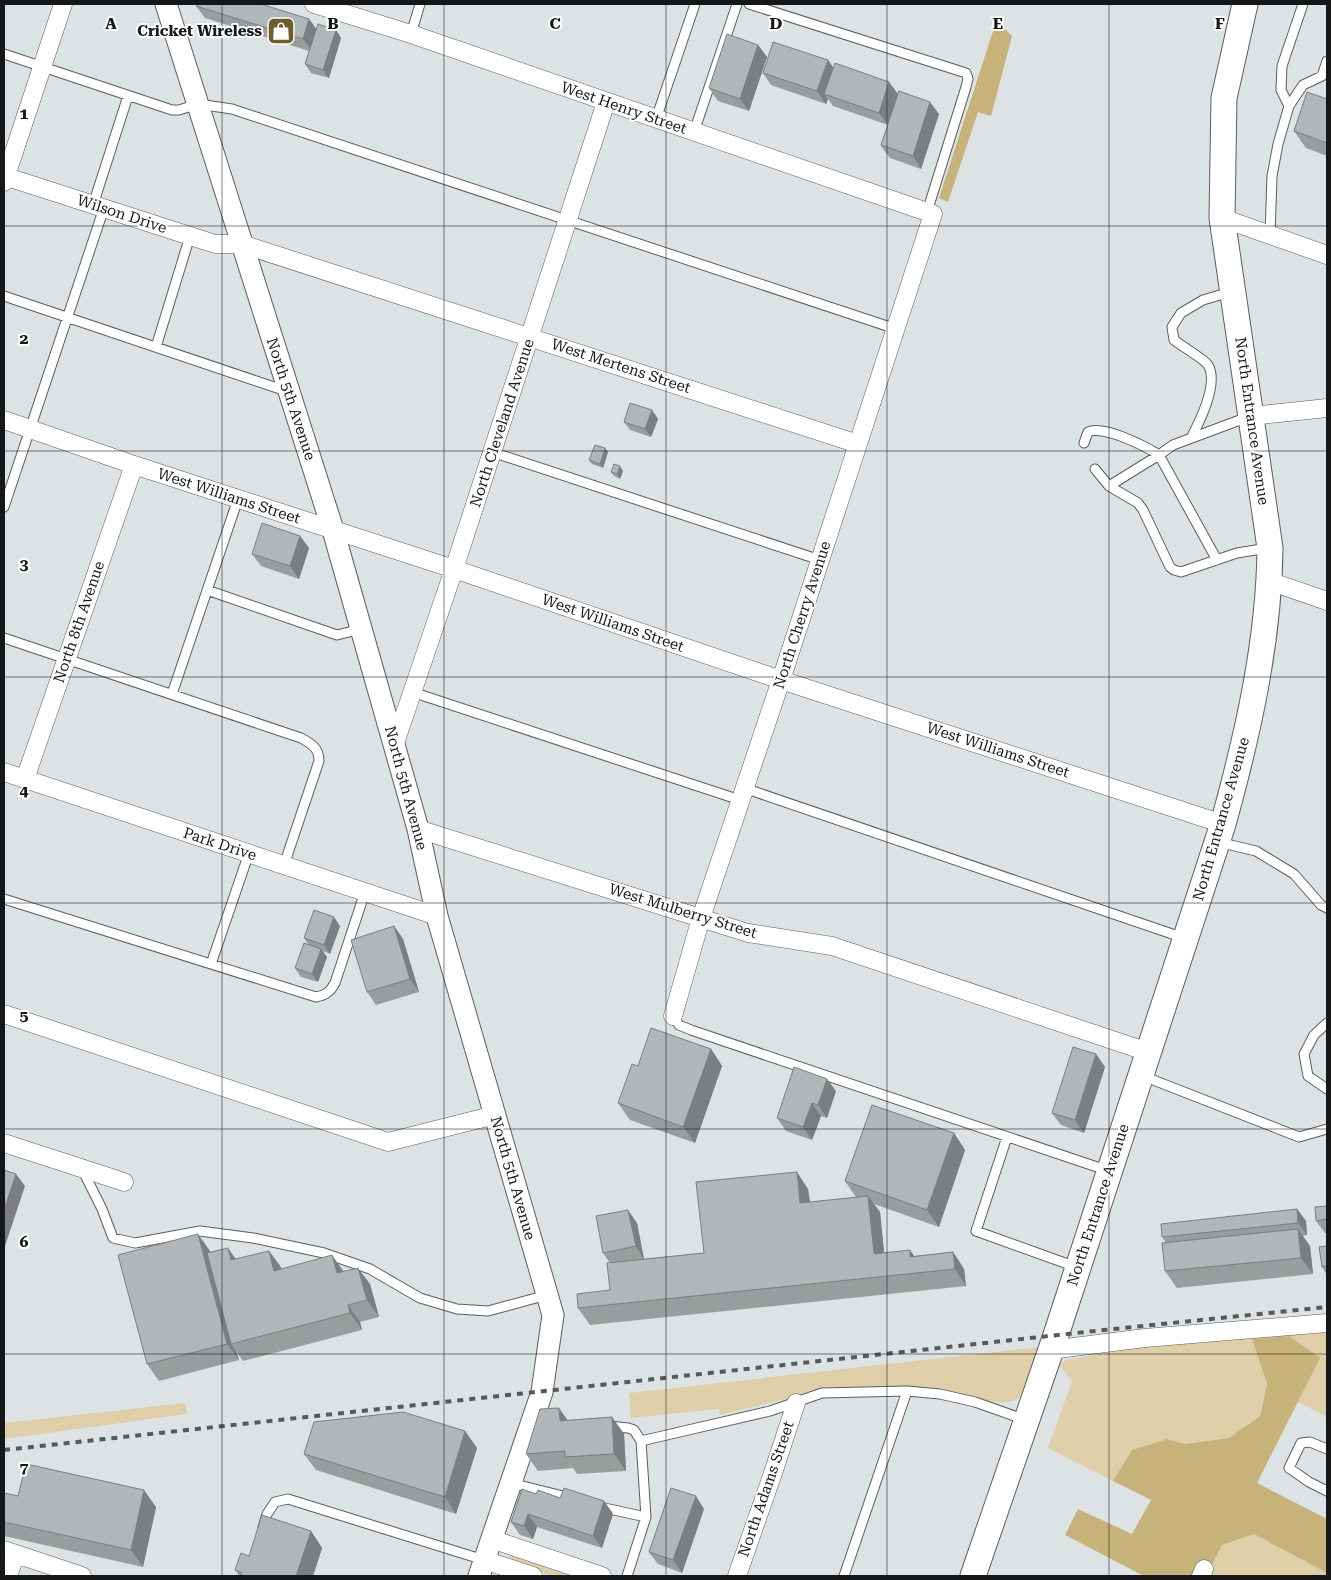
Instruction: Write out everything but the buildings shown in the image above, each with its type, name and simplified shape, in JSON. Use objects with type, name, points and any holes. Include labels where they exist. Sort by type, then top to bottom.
[{"type":"main road","name":"North Entrance Avenue","points":[[973,1576],[1027,1420],[1221,833],[1243,753],[1257,674],[1269,581],[1270,548],[1222,218],[1224,98],[1244,4]]},
{"type":"street","points":[[4,178],[63,4]]},
{"type":"street","name":"North 5th Avenue","points":[[166,4],[333,530],[395,743],[418,829],[437,916],[553,1315],[542,1392],[535,1423],[510,1483],[481,1568]]},
{"type":"street","name":"West Henry Street","points":[[314,4],[411,34],[930,213]]},
{"type":"street","name":"North Cleveland Avenue","points":[[395,743],[606,102]]},
{"type":"street","name":"Wilson Drive","points":[[4,178],[214,244],[242,244]]},
{"type":"street","name":"North Cherry Avenue","points":[[673,1016],[701,918],[896,328],[930,213]]},
{"type":"street","points":[[1222,218],[1327,255]]},
{"type":"street","name":"West Mertens Street","points":[[242,244],[858,444]]},
{"type":"street","points":[[1251,416],[1327,408]]},
{"type":"street","name":"West Williams Street","points":[[4,420],[134,465],[454,568],[1221,833]]},
{"type":"street","name":"North 8th Avenue","points":[[25,779],[134,465]]},
{"type":"street","points":[[1269,581],[1327,601]]},
{"type":"street","name":"Park Drive","points":[[4,772],[437,916]]},
{"type":"street","name":"West Mulberry Street","points":[[418,829],[748,933],[832,946],[1148,1052]]},
{"type":"street","points":[[4,1014],[388,1142],[495,1115]]},
{"type":"street","points":[[4,1143],[124,1182]]},
{"type":"street","points":[[1050,1350],[1145,1338],[1327,1323]]},
{"type":"street","name":"North Adams Street","points":[[737,1576],[796,1402]]},
{"type":"street","points":[[491,1539],[598,1576]]},
{"type":"street","points":[[8,1576],[10,1552],[82,1576]]},
{"type":"street","points":[[481,1568],[533,1576]]},
{"type":"lane","points":[[411,34],[420,4]]},
{"type":"lane","points":[[656,119],[695,4]]},
{"type":"lane","points":[[694,132],[737,4]]},
{"type":"lane","points":[[749,4],[966,73],[968,79],[966,87],[930,213]]},
{"type":"lane","points":[[1289,106],[1281,90],[1282,66],[1303,4]]},
{"type":"lane","points":[[4,54],[172,110],[179,110],[198,104],[232,109],[896,328]]},
{"type":"lane","points":[[1270,235],[1272,176],[1278,144],[1289,106],[1303,85],[1322,76],[1327,61]]},
{"type":"lane","points":[[4,507],[67,317],[128,96]]},
{"type":"lane","points":[[156,347],[190,236]]},
{"type":"lane","points":[[1191,438],[1203,414],[1212,380],[1208,364],[1174,340],[1172,327],[1181,313],[1203,300],[1233,292]]},
{"type":"lane","points":[[4,296],[289,392]]},
{"type":"lane","points":[[1108,486],[1173,445],[1251,416]]},
{"type":"lane","points":[[1084,443],[1088,432],[1097,430],[1136,441],[1159,454],[1217,560]]},
{"type":"lane","points":[[492,452],[820,560]]},
{"type":"lane","points":[[1095,469],[1108,486],[1138,503],[1170,567],[1174,570],[1180,572],[1237,553],[1270,548]]},
{"type":"lane","points":[[172,694],[238,499]]},
{"type":"lane","points":[[207,590],[337,634],[361,628]]},
{"type":"lane","points":[[4,638],[301,738],[313,744],[319,753],[319,761],[284,865]]},
{"type":"lane","points":[[412,692],[742,794],[1186,938]]},
{"type":"lane","points":[[1221,833],[1294,874],[1327,908]]},
{"type":"lane","points":[[211,964],[249,854]]},
{"type":"lane","points":[[4,899],[316,997],[325,995],[335,983],[365,892]]},
{"type":"lane","points":[[673,1016],[679,1025],[692,1030],[1109,1171]]},
{"type":"lane","points":[[1327,1023],[1314,1036],[1304,1054],[1308,1076],[1327,1089]]},
{"type":"lane","points":[[1140,1076],[1299,1137],[1327,1129]]},
{"type":"lane","points":[[1007,1137],[976,1231],[1078,1267]]},
{"type":"lane","points":[[82,1168],[102,1209],[113,1238],[135,1243],[200,1232],[253,1238],[324,1253],[370,1269],[420,1298],[457,1309],[488,1311],[547,1295]]},
{"type":"lane","points":[[844,1576],[907,1391]]},
{"type":"lane","points":[[641,1441],[736,1420],[822,1393],[907,1391],[940,1394],[975,1402],[1027,1420]]},
{"type":"lane","points":[[600,1425],[634,1430],[641,1441],[646,1517],[627,1576]]},
{"type":"lane","points":[[1327,1449],[1310,1442],[1301,1443],[1289,1468],[1308,1482],[1327,1491]]},
{"type":"lane","points":[[510,1483],[646,1517]]},
{"type":"lane","points":[[259,1538],[267,1514],[275,1502],[288,1499],[481,1568]]},
{"type":"shaded area","points":[[1003,27],[1012,36],[991,116],[978,112],[948,202],[939,198],[994,28]]},
{"type":"shaded area","points":[[1327,1328],[1327,1417],[1298,1402],[1319,1358],[1289,1336],[1252,1339],[1267,1384],[1260,1415],[1230,1438],[1185,1444],[1167,1439],[1132,1450],[1113,1481],[1048,1448],[1072,1381],[1059,1365],[1066,1360],[1172,1342]]},
{"type":"shaded area","points":[[1289,1336],[1320,1358],[1257,1483],[1327,1519],[1327,1573],[1254,1534],[1222,1545],[1207,1576],[1144,1576],[1065,1535],[1078,1509],[1132,1534],[1151,1500],[1113,1481],[1132,1450],[1167,1439],[1185,1444],[1229,1438],[1260,1416],[1267,1384],[1252,1339]]},
{"type":"shaded area","points":[[1040,1347],[1021,1397],[1010,1401],[988,1401],[944,1389],[933,1388],[844,1387],[812,1391],[720,1415],[719,1409],[631,1418],[629,1393]]},
{"type":"shaded area","points":[[185,1403],[187,1414],[4,1439],[4,1423]]},
{"type":"shaded area","points":[[1254,1534],[1327,1573],[1327,1576],[1208,1575],[1222,1545]]},
{"type":"shaded area","points":[[512,1552],[583,1576],[552,1576],[508,1561]]},
{"type":"railway","points":[[4,1450],[1327,1307]]},
{"type":"place","name":"Cricket Wireless","points":[[281,31]]}]
